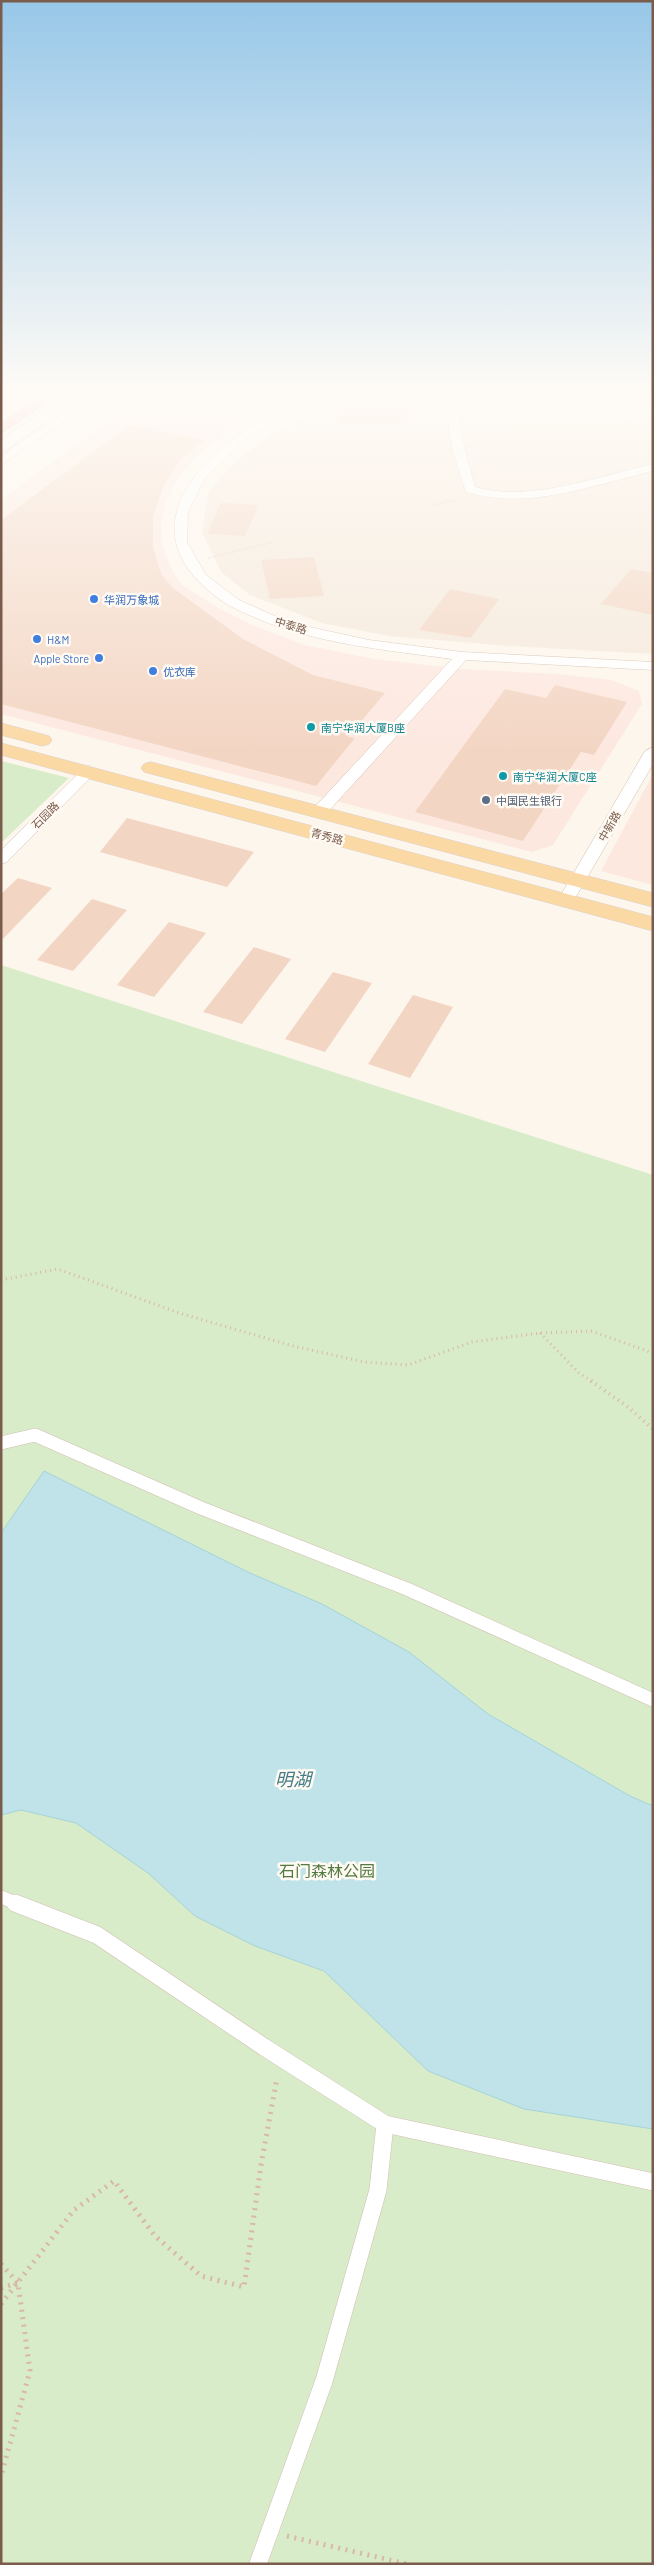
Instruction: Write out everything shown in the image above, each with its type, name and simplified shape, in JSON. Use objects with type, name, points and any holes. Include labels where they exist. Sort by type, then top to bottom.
[{"type":"main road","points":[[1,729],[59,744]]},
{"type":"main road","name":"青秀路","points":[[1,749],[92,759],[566,900],[653,924]]},
{"type":"main road","name":"青秀路","points":[[136,764],[653,900]]},
{"type":"street","name":"中泰路","points":[[182,512],[181,542],[201,578],[234,603],[287,626],[369,644],[462,656],[653,666]]},
{"type":"street","points":[[319,812],[462,656]]},
{"type":"street","name":"中新路","points":[[566,900],[653,751]]},
{"type":"street","name":"石园路","points":[[1,859],[92,759]]},
{"type":"lane","points":[[1,1443],[36,1435],[201,1508],[406,1589],[653,1700]]},
{"type":"lane","points":[[1,1897],[97,1935],[281,2058],[385,2124],[653,2182]]},
{"type":"lane","points":[[258,2564],[324,2381],[378,2190],[385,2124]]},
{"type":"path","points":[[192,562],[273,542]]},
{"type":"path","points":[[1,1280],[58,1269],[180,1313],[293,1346],[364,1362],[408,1365],[472,1342],[540,1332],[591,1331],[653,1353]]},
{"type":"path","points":[[540,1332],[579,1373],[628,1407],[653,1430]]},
{"type":"path","points":[[1,2304],[74,2210],[114,2181],[155,2236],[201,2276],[244,2287],[260,2165],[281,2058]]},
{"type":"path","points":[[1,2264],[18,2283],[30,2371],[1,2476]]},
{"type":"path","points":[[1,2288],[18,2283]]},
{"type":"path","points":[[270,2532],[407,2564]]},
{"type":"shaded area","points":[[1,512],[164,512],[161,526],[163,547],[173,572],[182,585],[218,608],[254,626],[304,645],[374,659],[462,669],[557,674],[611,680],[639,691],[642,704],[553,845],[532,852],[1,714]]},
{"type":"shaded area","points":[[205,512],[653,512],[653,654],[510,646],[389,636],[322,623],[250,595],[221,572],[202,532]]},
{"type":"shaded area","points":[[653,774],[653,885],[601,871]]},
{"type":"green space","points":[[1,761],[69,778],[1,843]]},
{"type":"green space","name":"石门森林公园","points":[[1,965],[653,1175],[653,2564],[1,2564]]},
{"type":"water","name":"明湖","points":[[44,1471],[250,1573],[322,1604],[409,1652],[488,1714],[630,1796],[653,1806],[653,2129],[524,2109],[428,2071],[324,1971],[255,1946],[195,1916],[148,1873],[76,1823],[21,1810],[1,1815],[1,1533]]},
{"type":"building","name":"华润万象城","points":[[12,512],[154,512],[153,547],[161,574],[173,588],[243,639],[313,675],[385,693],[348,737],[355,738],[316,786],[1,704],[1,520]]},
{"type":"building","points":[[217,512],[256,512],[245,536],[207,534]]},
{"type":"building","points":[[314,557],[324,596],[270,599],[261,560]]},
{"type":"building","points":[[631,569],[653,573],[653,615],[601,604]]},
{"type":"building","points":[[450,589],[499,599],[471,638],[419,630]]},
{"type":"building","name":"南宁华润大厦C座","points":[[555,685],[627,702],[594,755],[581,752],[523,841],[415,812],[505,689],[546,698]]},
{"type":"building","points":[[127,818],[254,852],[227,887],[100,852]]},
{"type":"building","points":[[18,878],[52,888],[1,941],[1,894]]},
{"type":"building","points":[[92,899],[127,910],[73,971],[37,960]]},
{"type":"building","points":[[169,922],[206,933],[154,997],[117,985]]},
{"type":"building","points":[[254,947],[291,959],[242,1024],[203,1012]]},
{"type":"building","points":[[333,972],[372,983],[325,1052],[285,1039]]},
{"type":"building","points":[[413,995],[453,1007],[410,1078],[368,1064]]},
{"type":"place","name":"华润万象城","points":[[94,599]]},
{"type":"place","name":"H&M","points":[[37,639]]},
{"type":"place","name":"Apple Store","points":[[99,658]]},
{"type":"place","name":"优衣库","points":[[153,671]]},
{"type":"place","name":"南宁华润大厦B座","points":[[311,727]]},
{"type":"place","name":"南宁华润大厦C座","points":[[503,776]]},
{"type":"place","name":"中国民生银行","points":[[486,800]]}]
